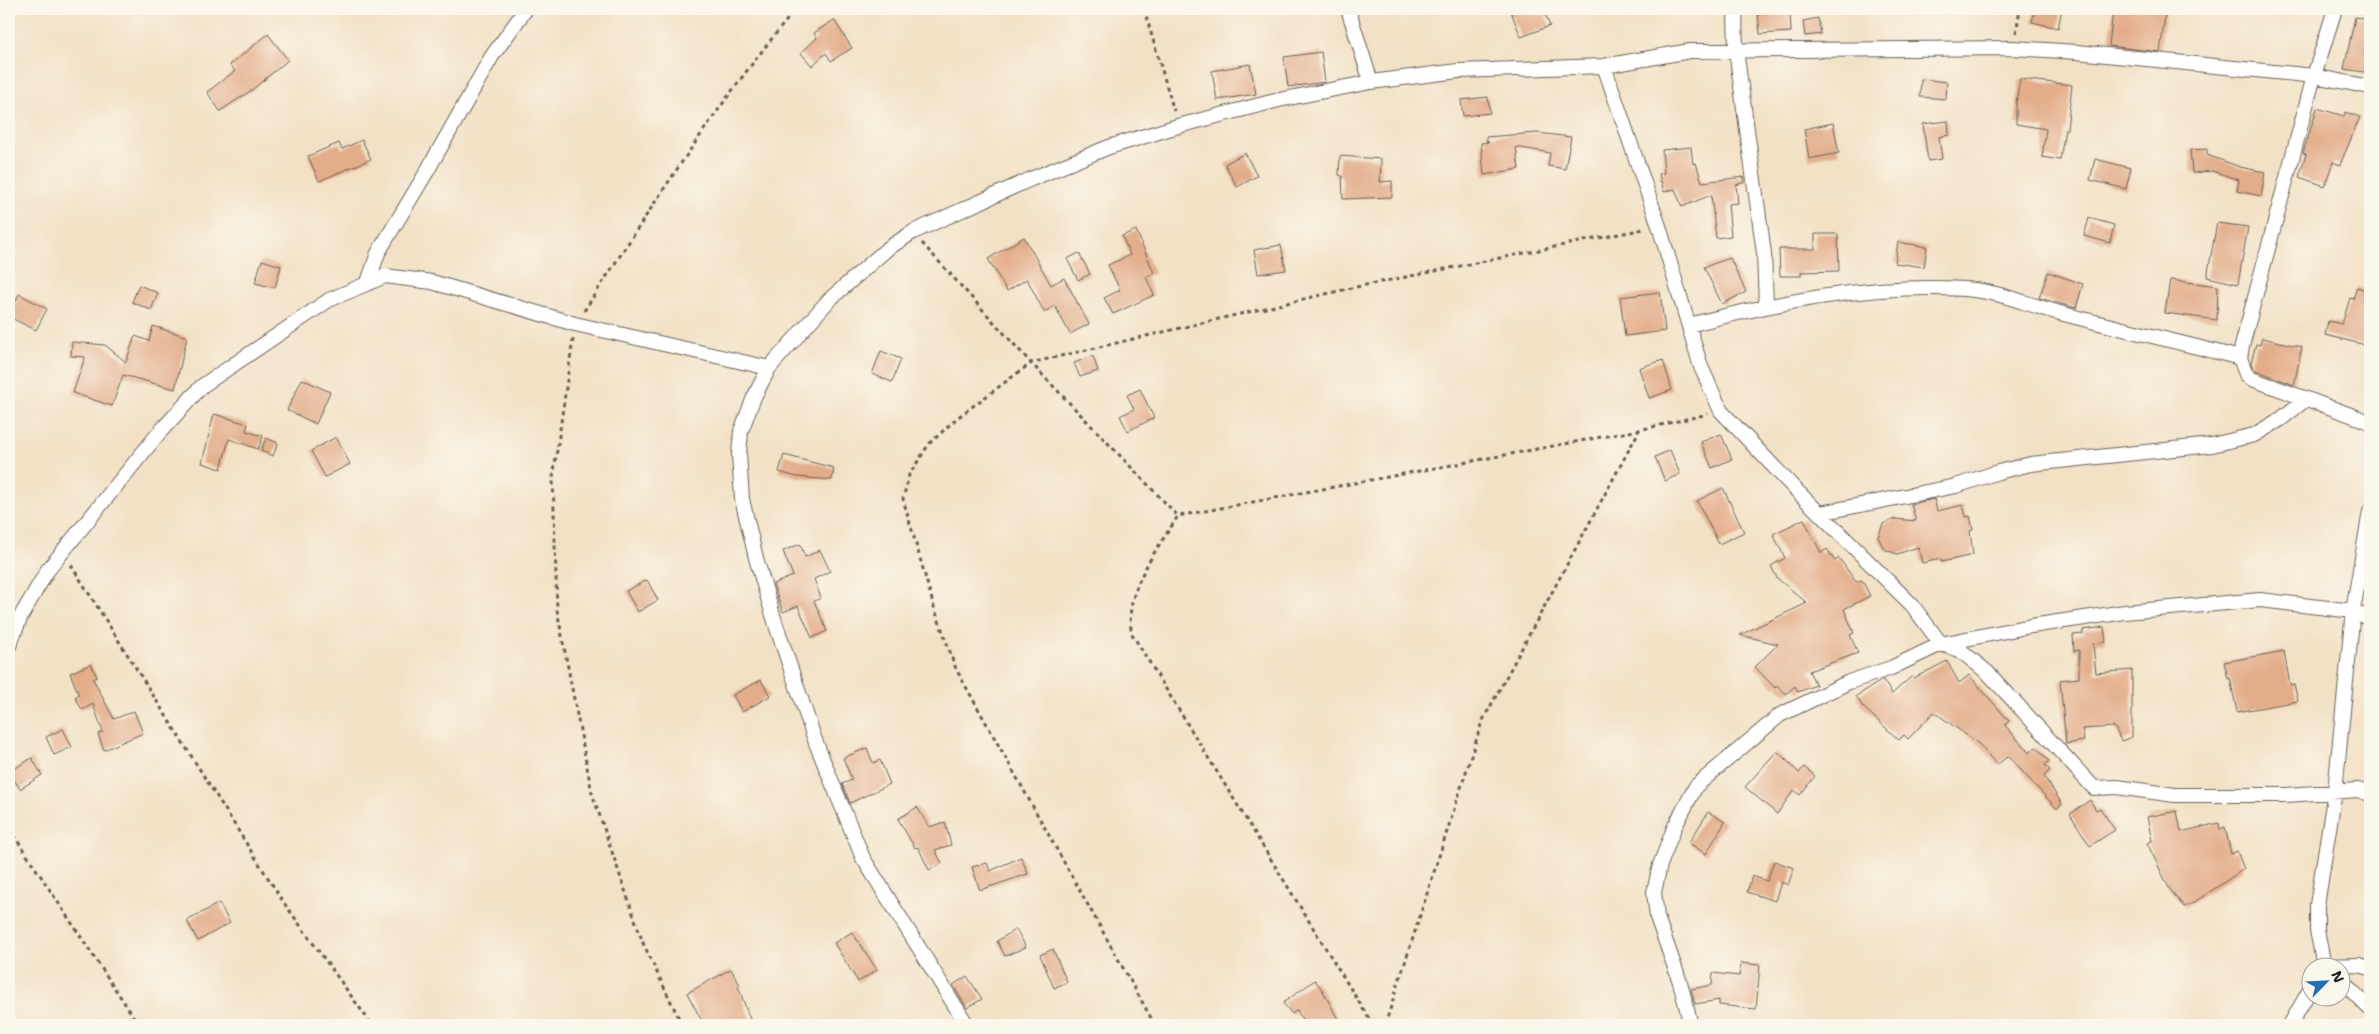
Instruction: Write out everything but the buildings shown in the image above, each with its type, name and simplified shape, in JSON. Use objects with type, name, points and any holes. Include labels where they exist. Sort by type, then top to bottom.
[{"type":"street","points":[[368,282],[378,253],[492,56],[526,9]]},
{"type":"street","points":[[1348,9],[1371,82]]},
{"type":"street","points":[[1735,9],[1736,50],[1764,253],[1766,305]]},
{"type":"street","points":[[2335,9],[2314,76],[2253,300],[2240,358],[2246,374],[2252,380],[2370,422]]},
{"type":"street","points":[[966,1025],[863,858],[816,743],[776,625],[756,558],[742,499],[739,454],[741,431],[754,397],[769,368],[829,300],[887,249],[913,232],[1031,178],[1109,146],[1278,100],[1371,82],[1458,71],[1604,66],[1690,51],[2013,48],[2077,52],[2314,76],[2370,87]]},
{"type":"street","points":[[1604,66],[1659,226],[1701,367],[1721,411],[1912,605],[1941,644],[1960,650],[1988,673],[2094,788],[2118,787],[2175,795],[2286,795],[2358,790],[2370,794]]},
{"type":"street","points":[[9,646],[21,616],[47,571],[158,434],[202,386],[329,300],[368,282],[385,276],[432,282],[575,324],[769,368]]},
{"type":"street","points":[[1689,325],[1766,305],[1832,295],[1910,289],[1966,289],[1999,294],[2053,311],[2240,358]]},
{"type":"street","points":[[1820,513],[1956,486],[1998,472],[2031,464],[2212,445],[2254,435],[2281,419],[2306,399]]},
{"type":"street","points":[[2321,956],[2316,930],[2317,905],[2335,791],[2353,611],[2370,511]]},
{"type":"street","points":[[1691,1025],[1680,982],[1657,917],[1654,892],[1660,864],[1674,828],[1696,786],[1780,715],[1849,682],[1891,668],[1941,644],[2125,612],[2260,600],[2353,611],[2370,619]]},
{"type":"street","points":[[2352,965],[2370,968]]},
{"type":"street","points":[[2352,991],[2370,1009]]},
{"type":"street","points":[[2290,1025],[2302,1004]]},
{"type":"path","points":[[682,1025],[643,943],[592,793],[557,610],[553,478],[575,324],[689,149],[752,62],[796,9]]},
{"type":"path","points":[[1144,9],[1178,126]]},
{"type":"path","points":[[2013,48],[2020,9]]},
{"type":"path","points":[[1155,1025],[956,669],[934,607],[903,499],[909,475],[929,444],[957,418],[1031,363],[1351,288],[1659,226]]},
{"type":"path","points":[[913,232],[1031,363],[1178,516]]},
{"type":"path","points":[[1373,1025],[1132,634],[1129,621],[1136,589],[1178,516],[1639,430],[1721,411]]},
{"type":"path","points":[[1385,1025],[1482,722],[1639,430]]},
{"type":"path","points":[[62,552],[282,900],[372,1025]]},
{"type":"path","points":[[9,828],[139,1025]]}]
